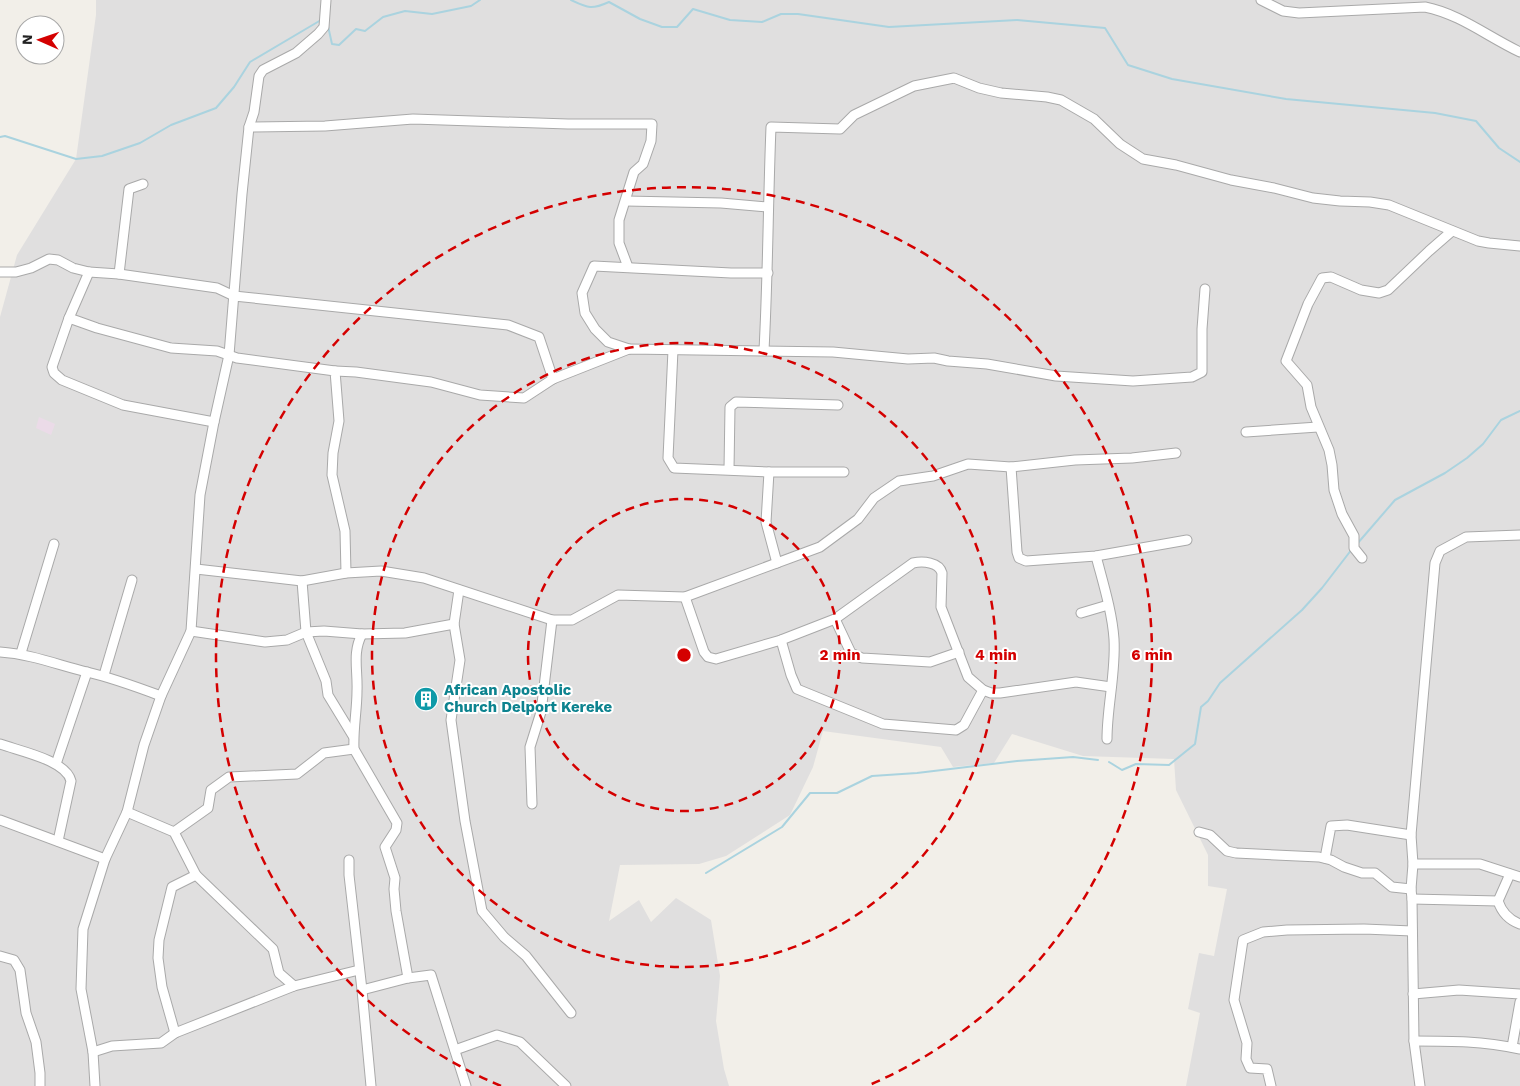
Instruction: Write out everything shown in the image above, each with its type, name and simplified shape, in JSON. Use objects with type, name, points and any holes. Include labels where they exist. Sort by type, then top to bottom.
[{"type":"street","points":[[96,1086],[93,1052],[81,989],[84,929],[105,860],[127,812],[144,745],[161,696],[191,631],[200,495],[229,355],[249,127],[254,112],[259,76],[263,70],[296,53],[318,34],[324,27],[326,0]]},
{"type":"street","points":[[1261,0],[1283,11],[1299,13],[1425,7],[1441,10],[1520,52]]},
{"type":"street","points":[[764,350],[768,273],[771,127],[840,129],[854,115],[914,86],[954,78],[965,84],[994,91],[1061,100],[1094,119],[1120,144],[1143,159],[1176,164],[1231,180],[1318,199],[1389,205],[1489,244],[1520,246]]},
{"type":"street","points":[[249,127],[324,126],[413,119],[568,124],[652,124],[651,141],[646,157],[643,164],[634,172],[620,220],[620,243],[628,267]]},
{"type":"street","points":[[119,274],[129,189],[143,184]]},
{"type":"street","points":[[626,201],[711,202],[768,207]]},
{"type":"street","points":[[1362,558],[1354,548],[1354,536],[1342,514],[1334,490],[1329,450],[1310,408],[1307,385],[1286,361],[1308,304],[1322,278],[1331,277],[1361,290],[1379,292],[1388,290],[1429,250],[1452,231]]},
{"type":"street","points":[[0,272],[24,270],[49,259],[58,260],[73,268],[89,272],[119,274],[217,288],[234,296],[508,325],[539,337],[553,379]]},
{"type":"street","points":[[768,273],[594,266],[582,293],[585,313],[595,329],[608,342],[629,349],[842,352],[908,359],[934,358],[987,364],[1056,376],[1134,381],[1192,377],[1202,372],[1202,329],[1205,289]]},
{"type":"street","points":[[89,272],[69,318],[52,367],[54,374],[62,380],[123,405],[214,422]]},
{"type":"street","points":[[69,318],[97,328],[171,348],[217,351],[237,358],[431,382],[480,395],[524,398],[553,379],[629,349]]},
{"type":"street","points":[[674,350],[668,458],[674,468],[768,472],[844,472]]},
{"type":"street","points":[[335,371],[339,422],[333,452],[332,475],[345,531],[346,573]]},
{"type":"street","points":[[729,469],[730,407],[736,402],[838,405]]},
{"type":"street","points":[[1246,432],[1318,427]]},
{"type":"street","points":[[196,569],[302,580],[346,573],[381,571],[424,578],[552,620],[572,620],[618,595],[685,597],[820,547],[858,519],[874,498],[899,481],[933,476],[968,464],[1010,467],[1074,460],[1132,458],[1176,453]]},
{"type":"street","points":[[1010,467],[1017,552],[1019,558],[1026,561],[1096,556],[1187,540]]},
{"type":"street","points":[[768,472],[766,522],[777,563]]},
{"type":"street","points":[[1420,1086],[1414,1041],[1411,889],[1413,864],[1411,835],[1435,563],[1440,552],[1466,537],[1520,535]]},
{"type":"street","points":[[21,653],[54,544]]},
{"type":"street","points":[[1096,556],[1114,639],[1114,667],[1107,739]]},
{"type":"street","points":[[685,597],[704,652],[708,657],[716,659],[782,640],[835,619],[913,563],[934,564],[941,569],[942,573],[941,607],[968,677],[983,690],[1000,693],[1076,682],[1111,687]]},
{"type":"street","points":[[104,675],[132,580]]},
{"type":"street","points":[[302,580],[306,632],[326,681],[328,695],[353,736]]},
{"type":"street","points":[[459,590],[454,624],[460,660],[451,720],[465,821],[482,911],[504,937],[526,956],[571,1014]]},
{"type":"street","points":[[1081,613],[1108,605]]},
{"type":"street","points":[[835,619],[851,653],[862,658],[930,662],[959,652]]},
{"type":"street","points":[[532,804],[530,747],[541,712],[552,620]]},
{"type":"street","points":[[191,631],[265,642],[287,640],[306,632],[405,633],[454,624]]},
{"type":"street","points":[[362,634],[357,643],[355,654],[357,690],[353,736],[354,749],[397,823],[396,830],[385,847],[395,878],[396,911],[408,978]]},
{"type":"street","points":[[782,640],[791,675],[797,689],[883,724],[956,730],[964,725],[983,690]]},
{"type":"street","points":[[0,652],[21,653],[104,675],[161,696]]},
{"type":"street","points":[[56,764],[87,672]]},
{"type":"street","points":[[0,744],[56,764],[69,775],[71,781],[58,841]]},
{"type":"street","points":[[174,832],[208,808],[211,790],[229,777],[297,774],[324,753],[354,749]]},
{"type":"street","points":[[127,812],[174,832],[196,875],[273,949],[279,973],[294,986]]},
{"type":"street","points":[[0,820],[105,860]]},
{"type":"street","points":[[1325,858],[1330,826],[1347,825],[1411,835]]},
{"type":"street","points":[[1199,832],[1210,835],[1227,850],[1236,853],[1325,858],[1362,873],[1375,873],[1392,887],[1411,889]]},
{"type":"street","points":[[349,860],[371,1086]]},
{"type":"street","points":[[1413,864],[1480,864],[1520,877]]},
{"type":"street","points":[[1510,874],[1498,902],[1501,910],[1513,921],[1520,924]]},
{"type":"street","points":[[175,1033],[162,987],[161,966],[158,958],[160,940],[172,887],[196,875]]},
{"type":"street","points":[[1412,899],[1498,902]]},
{"type":"street","points":[[1271,1086],[1266,1069],[1250,1068],[1246,1058],[1247,1043],[1234,1000],[1243,940],[1263,932],[1287,930],[1364,929],[1412,931]]},
{"type":"street","points":[[0,956],[14,960],[20,970],[26,1013],[36,1042],[40,1086]]},
{"type":"street","points":[[93,1052],[112,1046],[160,1043],[175,1033],[294,986],[359,970]]},
{"type":"street","points":[[362,990],[408,978],[431,975],[466,1086]]},
{"type":"street","points":[[1413,994],[1459,990],[1520,994]]},
{"type":"street","points":[[1414,1041],[1466,1040],[1488,1042],[1516,1048],[1520,1002]]},
{"type":"street","points":[[455,1050],[497,1035],[520,1042],[566,1086]]},
{"type":"shaded area","points":[[96,0],[1520,0],[1520,1086],[1186,1086],[1200,1013],[1188,1009],[1199,953],[1214,956],[1227,889],[1208,886],[1208,855],[1176,790],[1174,759],[1083,756],[1012,734],[994,763],[953,767],[941,747],[823,731],[813,767],[790,815],[726,856],[699,864],[620,865],[609,921],[639,900],[651,922],[676,898],[711,920],[720,976],[716,1021],[724,1069],[729,1086],[0,1086],[0,317],[17,255],[76,159],[96,15]]},
{"type":"shaded area","points":[[39,417],[55,424],[51,435],[36,428]]},
{"type":"waterway","points":[[328,26],[332,44],[339,45],[356,29],[365,31],[383,17],[405,11],[432,14],[471,6],[480,0]]},
{"type":"waterway","points":[[571,0],[590,7],[609,2],[640,19],[662,27],[677,27],[693,9],[730,20],[762,22],[781,14],[798,14],[889,27],[1017,20],[1105,28],[1128,65],[1172,79],[1286,99],[1435,113],[1476,121],[1499,148],[1520,162]]},
{"type":"waterway","points":[[0,137],[5,136],[76,159],[102,156],[140,143],[171,125],[216,108],[234,87],[250,62],[321,20]]},
{"type":"waterway","points":[[1357,544],[1395,500],[1445,473],[1467,458],[1483,444],[1501,420],[1520,411]]},
{"type":"waterway","points":[[1109,762],[1122,770],[1136,764],[1169,765],[1195,744],[1201,707],[1208,701],[1220,683],[1302,610],[1322,588],[1352,549]]},
{"type":"waterway","points":[[706,873],[782,827],[810,793],[837,793],[872,776],[1073,757],[1098,760]]},
{"type":"place","name":"African Apostolic Church Delport Kereke","points":[[426,699]]}]
